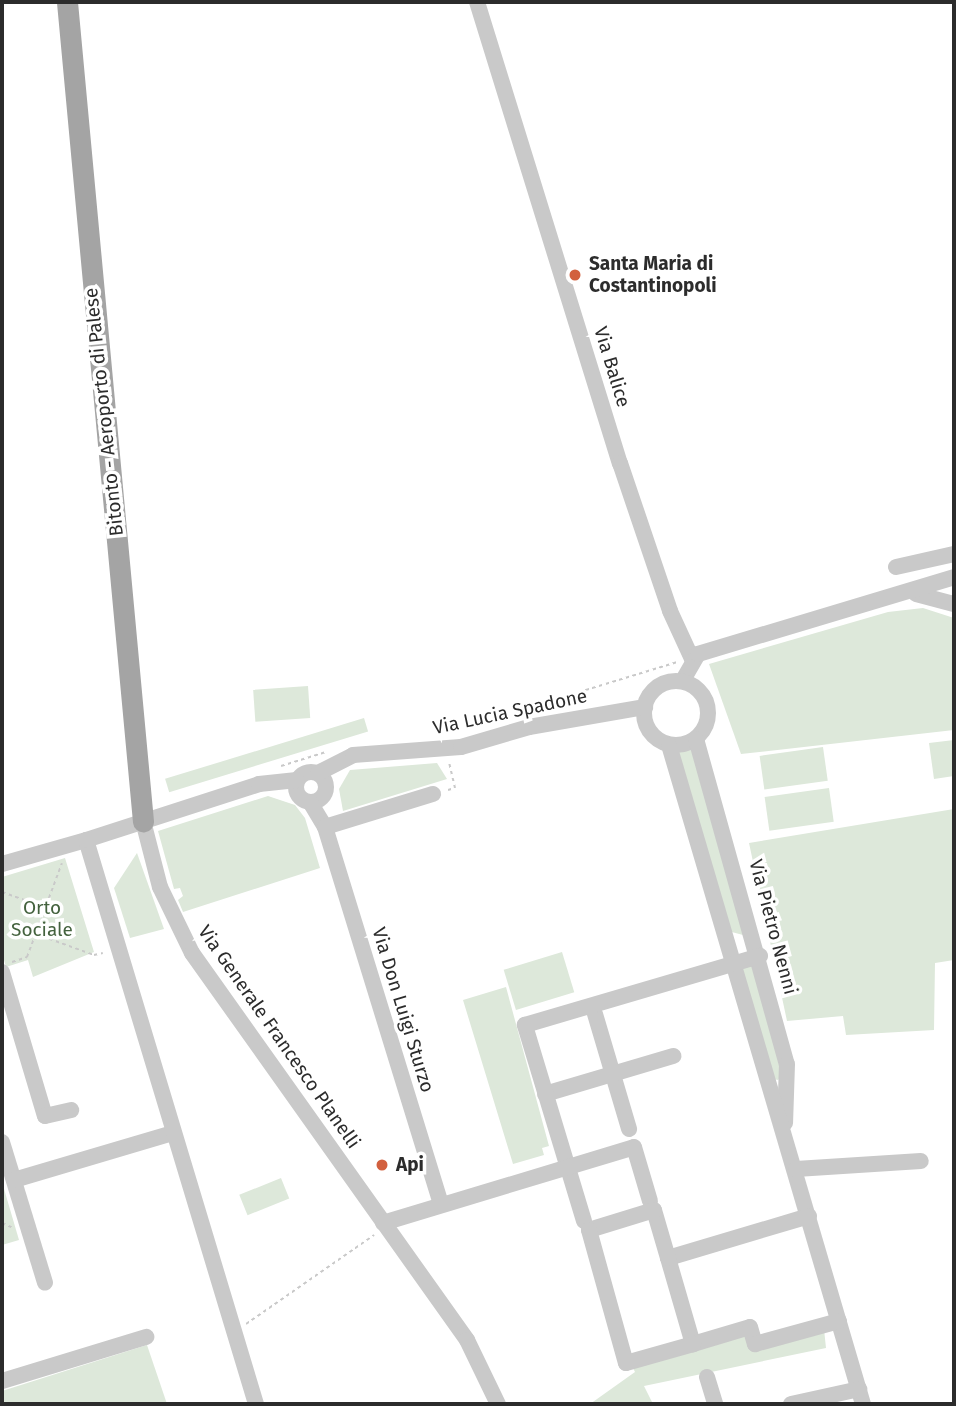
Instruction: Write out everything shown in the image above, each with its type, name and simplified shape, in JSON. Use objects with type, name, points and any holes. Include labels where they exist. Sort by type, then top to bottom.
[{"type":"main road","name":"Bitonto - Aeroporto di Palese","points":[[67,2],[144,821]]},
{"type":"street","name":"Via Balice","points":[[477,2],[628,488],[670,611],[693,661]]},
{"type":"street","points":[[896,567],[954,554]]},
{"type":"street","points":[[683,680],[698,654],[954,577]]},
{"type":"street","points":[[906,593],[927,594],[954,604]]},
{"type":"street","points":[[666,682],[694,685],[709,710],[707,724],[695,739],[669,745],[648,730],[645,707],[653,690],[666,682]]},
{"type":"street","name":"Via Lucia Spadone","points":[[312,789],[341,758],[445,750],[529,727],[645,707]]},
{"type":"street","name":"Via Pietro Nenni","points":[[695,739],[760,956],[787,1064],[784,1129]]},
{"type":"street","name":"Via Pietro Nenni","points":[[669,745],[730,965],[784,1129],[861,1396]]},
{"type":"street","points":[[2,864],[86,841],[259,784],[312,789]]},
{"type":"street","name":"Via Don Luigi Sturzo","points":[[312,789],[441,1204]]},
{"type":"street","points":[[325,827],[433,794]]},
{"type":"street","name":"Via Generale Francesco Planelli","points":[[144,821],[160,887],[192,953],[467,1340],[498,1404]]},
{"type":"street","points":[[86,841],[256,1404]]},
{"type":"street","points":[[724,937],[740,944],[749,938],[752,928]]},
{"type":"street","points":[[584,1220],[524,1025],[760,956]]},
{"type":"street","points":[[2,972],[45,1116],[71,1110]]},
{"type":"street","points":[[596,1014],[693,1344]]},
{"type":"street","points":[[545,1094],[673,1056]]},
{"type":"street","points":[[14,1180],[173,1133]]},
{"type":"street","points":[[383,1223],[567,1167],[631,1137]]},
{"type":"street","points":[[2,1142],[45,1283]]},
{"type":"street","points":[[796,1169],[920,1161]]},
{"type":"street","points":[[652,1205],[590,1227],[589,1234],[626,1363],[750,1327],[755,1345],[839,1321]]},
{"type":"street","points":[[668,1258],[809,1216]]},
{"type":"street","points":[[2,1381],[146,1337]]},
{"type":"street","points":[[708,1377],[715,1404]]},
{"type":"street","points":[[791,1404],[861,1396]]},
{"type":"path","points":[[433,794],[455,788],[445,750]]},
{"type":"path","points":[[16,961],[27,957],[69,845]]},
{"type":"path","points":[[2,892],[45,908]]},
{"type":"path","points":[[35,933],[94,956],[117,948]]},
{"type":"path","points":[[233,1331],[292,1296],[373,1236],[383,1223]]},
{"type":"green space","points":[[923,608],[954,618],[954,730],[741,754],[709,664],[888,612]]},
{"type":"green space","points":[[308,686],[310,718],[255,722],[253,690]]},
{"type":"green space","points":[[364,718],[368,731],[169,792],[165,779]]},
{"type":"green space","points":[[954,740],[954,776],[934,779],[929,743]]},
{"type":"green space","points":[[823,747],[828,781],[764,790],[760,756]]},
{"type":"green space","points":[[694,750],[748,929],[743,935],[728,931],[678,751]]},
{"type":"green space","points":[[437,763],[447,779],[343,811],[339,789],[350,770]]},
{"type":"green space","points":[[829,788],[834,822],[769,831],[765,797]]},
{"type":"green space","points":[[268,796],[295,805],[305,818],[320,868],[183,912],[178,900],[183,896],[180,888],[174,889],[158,831]]},
{"type":"green space","points":[[954,809],[954,960],[935,963],[934,1030],[846,1035],[843,1016],[787,1021],[749,843]]},
{"type":"green space","points":[[137,853],[164,929],[130,938],[114,888]]},
{"type":"green space","name":"Orto Sociale","points":[[65,858],[94,952],[33,977],[28,960],[6,967],[2,953],[2,877]]},
{"type":"green space","points":[[562,952],[574,992],[516,1010],[504,970]]},
{"type":"green space","points":[[756,964],[782,1076],[778,1080],[773,1079],[737,969]]},
{"type":"green space","points":[[506,987],[549,1146],[542,1148],[544,1155],[513,1164],[463,1000]]},
{"type":"green space","points":[[281,1178],[289,1198],[248,1215],[239,1195]]},
{"type":"green space","points":[[2,1182],[19,1240],[2,1245]]},
{"type":"green space","points":[[824,1329],[826,1348],[644,1386],[653,1404],[590,1404],[635,1372],[633,1368],[746,1334],[751,1351]]},
{"type":"green space","points":[[147,1345],[167,1404],[2,1404],[2,1391]]},
{"type":"place","name":"Santa Maria di Costantinopoli","points":[[575,275]]},
{"type":"place","name":"Api","points":[[382,1165]]}]
